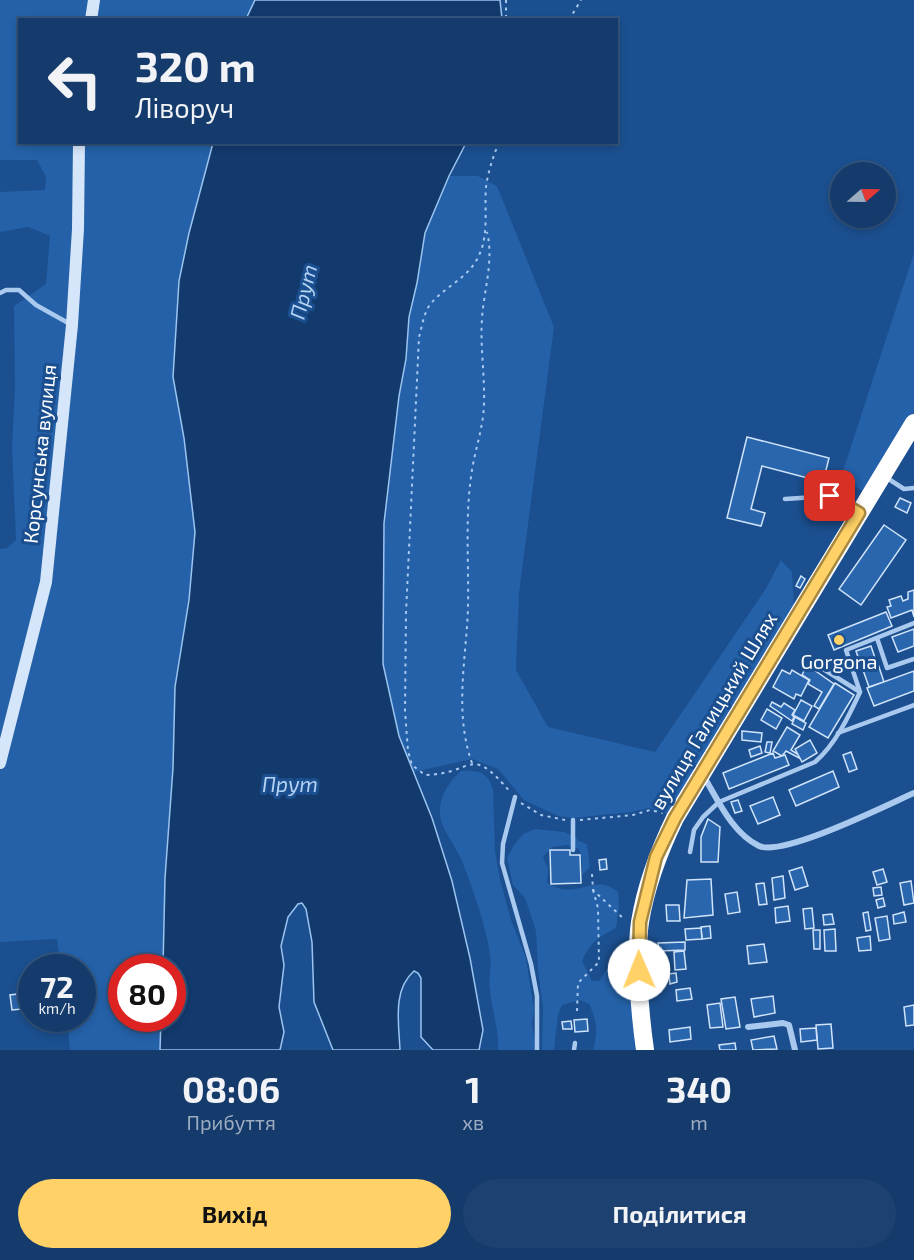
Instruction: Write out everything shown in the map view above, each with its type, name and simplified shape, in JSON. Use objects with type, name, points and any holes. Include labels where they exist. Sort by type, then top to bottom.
[{"type":"highway","name":"вулиця Галицький Шлях","points":[[645,1050],[638,950],[640,922],[656,857],[675,818],[914,423]]},
{"type":"main road","points":[[91,18],[94,0]]},
{"type":"main road","name":"Корсунська вулиця","points":[[0,763],[46,582],[72,325],[78,229],[79,144]]},
{"type":"street","points":[[702,774],[742,834],[762,847],[775,848],[804,840],[914,794]]},
{"type":"street","points":[[748,1027],[783,1023],[789,1025],[795,1050]]},
{"type":"lane","points":[[0,292],[19,290],[36,305],[72,325]]},
{"type":"lane","points":[[882,475],[904,489],[914,488]]},
{"type":"lane","points":[[784,499],[830,496],[859,513]]},
{"type":"lane","points":[[690,852],[694,830],[703,817],[719,802],[815,762],[823,755],[849,716],[860,692],[846,650],[914,622]]},
{"type":"lane","points":[[877,638],[887,668],[914,659]]},
{"type":"lane","points":[[812,662],[860,692]]},
{"type":"lane","points":[[837,734],[914,705]]},
{"type":"lane","points":[[515,797],[503,844],[502,863],[531,964],[537,996],[537,1050]]},
{"type":"lane","points":[[573,820],[573,850]]},
{"type":"lane","points":[[574,1050],[575,1043]]},
{"type":"path","points":[[506,0],[506,18]]},
{"type":"path","points":[[570,18],[581,0]]},
{"type":"path","points":[[472,763],[465,743],[462,721],[468,609],[468,529],[471,476],[480,439],[484,405],[482,320],[490,249],[486,229],[486,187],[498,144]]},
{"type":"path","points":[[486,229],[476,262],[430,305],[421,328],[406,614],[405,711],[408,751],[412,765],[425,775],[451,772],[472,763],[485,766],[495,773],[515,797],[528,808],[554,819],[573,820],[633,815],[650,810],[675,818]]},
{"type":"path","points":[[577,1011],[578,982],[600,962],[598,908],[592,874]]},
{"type":"path","points":[[593,890],[625,920],[640,922]]},
{"type":"shaded area","points":[[0,0],[255,0],[246,18],[18,18],[18,144],[213,144],[179,281],[173,377],[184,438],[195,532],[189,600],[175,687],[163,954],[108,954],[108,1032],[161,1032],[160,1050],[70,1050],[68,1032],[96,1032],[96,954],[59,954],[57,939],[0,942],[0,549],[7,548],[16,540],[12,449],[15,387],[14,306],[46,284],[50,236],[28,227],[0,232],[0,192],[45,190],[46,177],[37,160],[0,160]]},
{"type":"shaded area","points":[[449,176],[478,176],[497,186],[554,327],[519,593],[516,670],[548,727],[655,752],[765,590],[781,560],[792,572],[794,607],[673,816],[649,808],[573,818],[558,816],[524,800],[498,769],[472,759],[414,772],[399,736],[383,664],[384,523],[399,396],[406,359],[409,317],[425,233]]},
{"type":"shaded area","points":[[914,253],[914,413],[864,492],[841,477]]},
{"type":"shaded area","points":[[461,771],[472,771],[485,775],[493,789],[495,851],[511,920],[526,958],[534,1010],[532,1023],[536,1050],[498,1050],[491,998],[488,942],[462,861],[444,829],[440,813],[444,793]]},
{"type":"shaded area","points":[[535,829],[564,832],[587,844],[590,867],[582,875],[579,849],[567,845],[552,847],[543,857],[548,868],[547,883],[569,890],[603,885],[618,892],[616,928],[596,941],[582,961],[592,981],[600,981],[626,942],[635,1050],[593,1050],[596,1038],[594,1016],[589,1004],[580,1000],[562,1005],[558,1015],[554,1050],[542,1050],[543,1008],[536,931],[525,898],[513,885],[507,858],[523,834]]},
{"type":"water","points":[[255,0],[500,0],[502,18],[246,18]]},
{"type":"water","name":"Прут","points":[[213,144],[465,144],[425,233],[409,317],[406,359],[399,396],[384,523],[383,664],[399,736],[432,818],[452,881],[470,958],[483,1030],[479,1050],[433,1050],[421,1037],[421,978],[414,971],[402,988],[398,1008],[400,1050],[333,1050],[314,1002],[312,942],[306,909],[302,903],[298,904],[288,917],[281,946],[284,965],[279,1007],[284,1032],[280,1050],[160,1050],[161,1032],[186,1032],[186,954],[163,954],[175,687],[189,600],[195,532],[184,438],[173,377],[179,281]]},
{"type":"building","points":[[747,437],[829,458],[823,482],[762,466],[751,509],[765,513],[761,526],[727,518]]},
{"type":"building","points":[[900,498],[911,503],[907,513],[895,507]]},
{"type":"building","points":[[884,525],[906,540],[861,605],[839,589]]},
{"type":"building","points":[[801,576],[805,579],[800,588],[796,586]]},
{"type":"building","points":[[914,590],[914,617],[912,610],[891,618],[887,607],[891,606],[889,600],[901,596],[903,601],[908,599],[908,592]]},
{"type":"building","points":[[886,612],[892,626],[834,650],[828,635]]},
{"type":"building","points":[[914,629],[914,646],[898,652],[892,637]]},
{"type":"building","points":[[871,646],[877,664],[862,669],[856,651]]},
{"type":"building","points":[[878,664],[884,682],[869,687],[863,670]]},
{"type":"building","points":[[807,665],[834,684],[819,709],[814,706],[822,692],[808,684],[810,680],[802,675]]},
{"type":"building","points":[[782,670],[790,674],[792,670],[809,680],[801,696],[796,694],[794,699],[773,687]]},
{"type":"building","points":[[914,671],[914,691],[874,706],[867,688]]},
{"type":"building","points":[[835,683],[854,695],[828,738],[809,727]]},
{"type":"building","points":[[801,700],[812,706],[804,721],[793,715]]},
{"type":"building","points":[[772,702],[781,707],[784,703],[795,710],[792,721],[770,706]]},
{"type":"building","points":[[767,709],[782,718],[776,729],[761,720]]},
{"type":"building","points":[[795,717],[806,723],[803,730],[792,724]]},
{"type":"building","points":[[787,727],[800,735],[791,750],[801,759],[786,751],[782,756],[773,751]]},
{"type":"building","points":[[742,731],[762,733],[761,742],[742,740]]},
{"type":"building","points":[[810,740],[817,753],[802,762],[795,749]]},
{"type":"building","points":[[767,742],[772,742],[770,753],[765,752]]},
{"type":"building","points":[[760,746],[762,753],[751,757],[749,750]]},
{"type":"building","points":[[851,752],[857,769],[849,772],[843,755]]},
{"type":"building","points":[[773,753],[775,758],[785,755],[789,765],[729,789],[723,773]]},
{"type":"building","points":[[833,771],[839,787],[796,806],[789,790]]},
{"type":"building","points":[[773,797],[780,815],[758,824],[750,806]]},
{"type":"building","points":[[738,800],[742,811],[735,813],[731,802]]},
{"type":"building","points":[[708,819],[720,827],[718,862],[701,862],[701,837]]},
{"type":"building","points":[[550,850],[570,850],[570,855],[580,855],[581,883],[551,884]]},
{"type":"building","points":[[606,859],[607,869],[600,870],[599,860]]},
{"type":"building","points":[[802,867],[808,886],[795,890],[789,871]]},
{"type":"building","points":[[883,869],[887,882],[877,885],[873,872]]},
{"type":"building","points":[[783,876],[785,898],[774,900],[772,878]]},
{"type":"building","points":[[711,879],[713,915],[684,918],[687,880]]},
{"type":"building","points":[[911,881],[914,903],[904,905],[900,883]]},
{"type":"building","points":[[764,883],[767,904],[759,905],[756,884]]},
{"type":"building","points":[[881,887],[882,895],[874,896],[873,888]]},
{"type":"building","points":[[737,892],[740,912],[728,914],[725,894]]},
{"type":"building","points":[[883,898],[885,906],[878,908],[876,900]]},
{"type":"building","points":[[666,905],[679,905],[680,921],[667,921]]},
{"type":"building","points":[[788,906],[790,921],[776,923],[775,908]]},
{"type":"building","points":[[812,908],[814,928],[805,929],[803,909]]},
{"type":"building","points":[[868,912],[871,930],[866,931],[863,913]]},
{"type":"building","points":[[904,912],[906,922],[894,924],[893,915]]},
{"type":"building","points":[[832,914],[834,924],[824,925],[823,915]]},
{"type":"building","points":[[887,916],[890,939],[879,941],[875,918]]},
{"type":"building","points":[[710,926],[711,938],[702,939],[701,927]]},
{"type":"building","points":[[701,928],[702,939],[686,940],[685,929]]},
{"type":"building","points":[[835,929],[836,951],[825,951],[824,930]]},
{"type":"building","points":[[813,930],[820,930],[820,949],[814,949]]},
{"type":"building","points":[[870,936],[871,950],[859,951],[857,938]]},
{"type":"building","points":[[685,942],[685,950],[659,951],[658,943]]},
{"type":"building","points":[[764,944],[767,962],[749,964],[747,946]]},
{"type":"building","points":[[684,951],[686,969],[675,970],[674,952]]},
{"type":"building","points":[[676,973],[677,982],[670,984],[669,974]]},
{"type":"building","points":[[690,988],[692,999],[677,1001],[676,990]]},
{"type":"building","points":[[18,994],[18,1009],[12,1010],[10,995]]},
{"type":"building","points":[[773,996],[775,1013],[754,1017],[751,999]]},
{"type":"building","points":[[735,997],[740,1027],[726,1029],[721,999]]},
{"type":"building","points":[[720,1003],[723,1027],[710,1028],[707,1005]]},
{"type":"building","points":[[914,1005],[914,1025],[906,1026],[904,1007]]},
{"type":"building","points":[[587,1019],[588,1031],[575,1032],[574,1020]]},
{"type":"building","points":[[571,1021],[572,1029],[563,1029],[562,1022]]},
{"type":"building","points":[[831,1024],[833,1048],[818,1049],[816,1025]]},
{"type":"building","points":[[690,1027],[691,1039],[670,1042],[669,1030]]},
{"type":"building","points":[[816,1028],[817,1040],[801,1042],[800,1029]]},
{"type":"building","points":[[774,1036],[777,1049],[753,1050],[751,1040]]},
{"type":"building","points":[[735,1043],[736,1050],[720,1050],[719,1045]]},
{"type":"place","name":"Gorgona","points":[[839,640]]},
{"type":"route","points":[[639,970],[640,922],[656,857],[675,818],[859,513],[830,496]]}]
